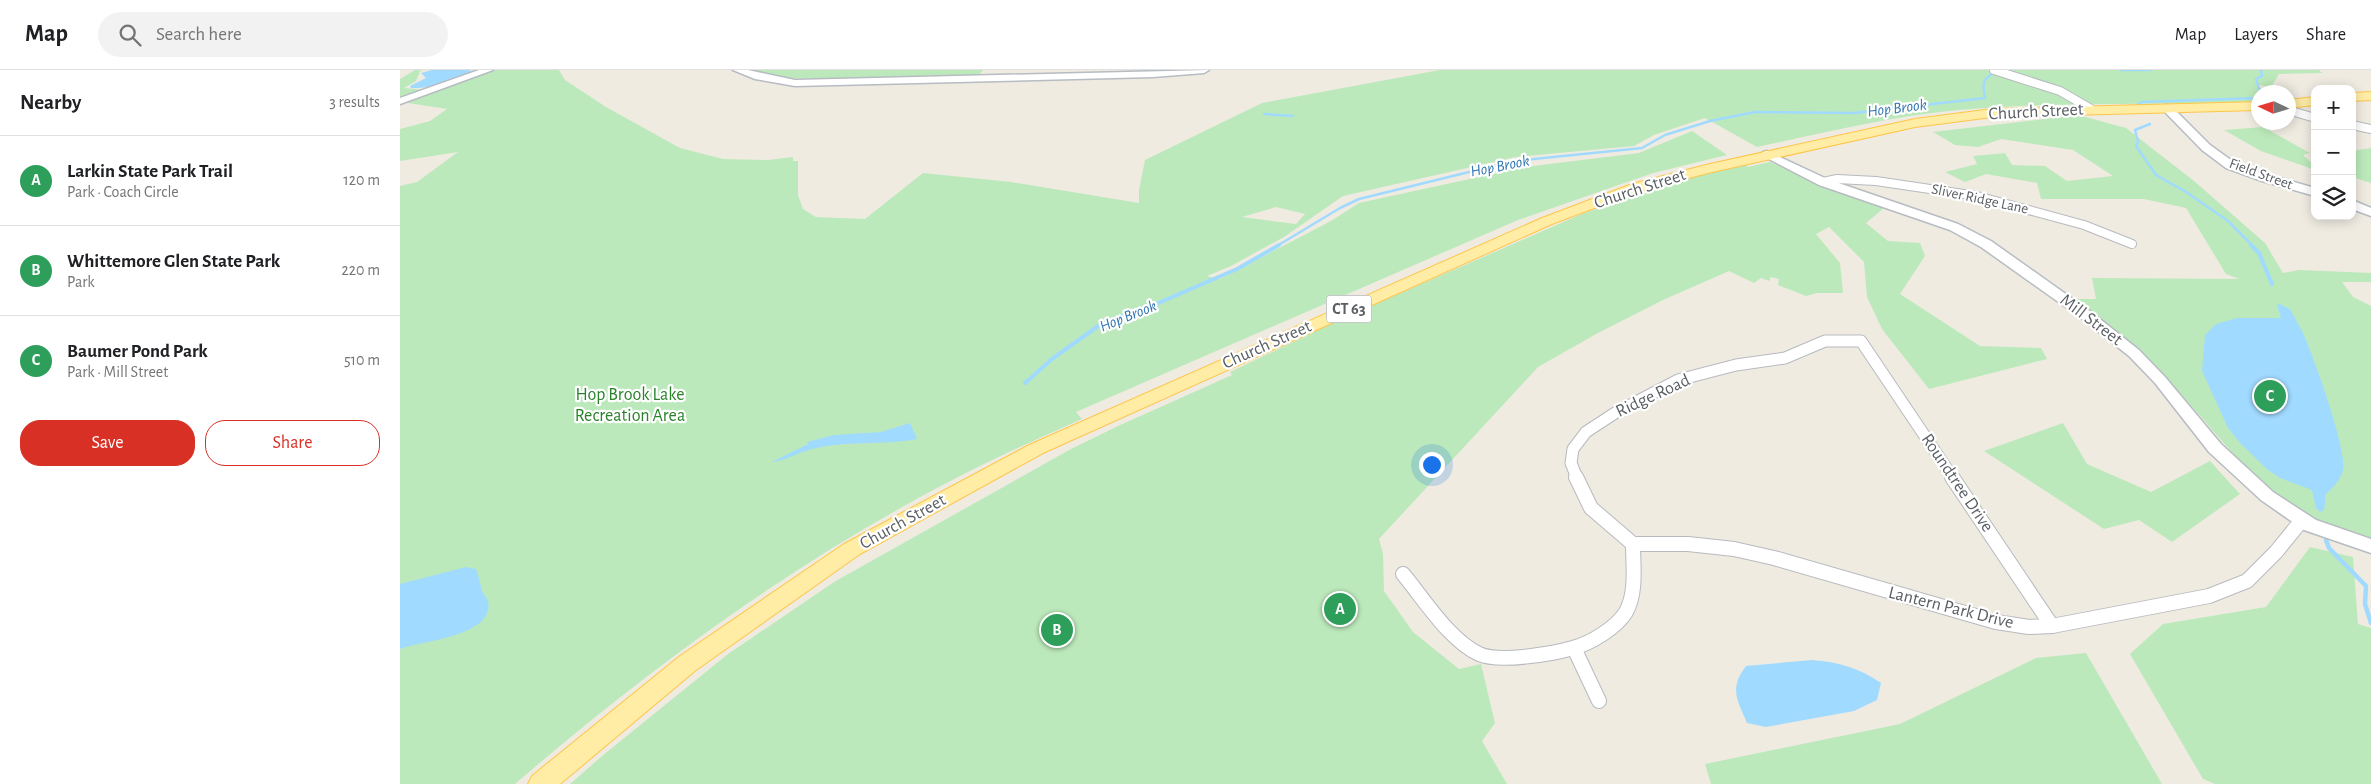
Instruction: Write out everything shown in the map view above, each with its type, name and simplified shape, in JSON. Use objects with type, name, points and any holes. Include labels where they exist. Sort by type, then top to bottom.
[{"type":"main road","points":[[2356,97],[2371,96]]},
{"type":"main road","points":[[2296,103],[2311,101]]},
{"type":"main road","name":"Church Street","points":[[541,784],[688,663],[852,549],[1036,449],[1547,221],[1637,188],[1767,154],[1915,123],[1992,113],[2090,108],[2251,106]]},
{"type":"street","points":[[400,101],[488,70]]},
{"type":"street","points":[[738,70],[759,77],[794,83],[1153,74],[1204,70]]},
{"type":"street","points":[[1994,70],[2060,91],[2090,108]]},
{"type":"street","name":"Field Street","points":[[2167,108],[2217,156],[2227,163],[2311,191]]},
{"type":"street","points":[[2296,112],[2311,117]]},
{"type":"street","points":[[2356,127],[2371,129]]},
{"type":"street","name":"Mill Street","points":[[1767,154],[1823,182],[1954,227],[1986,244],[2086,315],[2130,349],[2160,380],[2229,462],[2266,496],[2319,529],[2371,546]]},
{"type":"street","name":"Sliver Ridge Lane","points":[[1823,182],[1837,179],[1869,180],[1977,196],[2084,226],[2132,244]]},
{"type":"street","points":[[2356,206],[2371,212]]},
{"type":"street","name":"Ridge Road","points":[[1633,544],[1598,514],[1584,497],[1571,463],[1573,449],[1579,438],[1615,413],[1678,380],[1736,366],[1785,358],[1825,341],[1860,341]]},
{"type":"street","name":"Roundtree Drive","points":[[1860,341],[2052,626]]},
{"type":"street","name":"Lantern Park Drive","points":[[1633,544],[1688,544],[1734,549],[1774,558],[1996,622],[2029,627],[2052,626],[2209,596],[2232,589],[2247,581],[2260,570],[2302,520]]},
{"type":"street","points":[[1403,574],[1467,646],[1481,655],[1507,658],[1574,648],[1617,622],[1626,611],[1632,584],[1633,544]]},
{"type":"street","points":[[1574,648],[1599,702]]},
{"type":"green space","points":[[415,70],[423,70],[420,71],[416,81],[404,88],[426,90],[400,98],[400,79]]},
{"type":"green space","name":"Hop Brook Lake Recreation Area","points":[[493,70],[559,70],[565,80],[606,107],[680,148],[723,159],[768,160],[793,157],[793,161],[798,161],[798,195],[803,209],[816,217],[865,219],[923,173],[1011,182],[1139,203],[1139,190],[1145,160],[1262,103],[1440,70],[2319,70],[2322,73],[2279,74],[2272,85],[2251,85],[2251,101],[1996,107],[1959,110],[1882,121],[1757,147],[1705,118],[1654,135],[1634,146],[1516,157],[1343,196],[1284,237],[1231,266],[1207,276],[1220,279],[1331,221],[1359,203],[1525,167],[1639,153],[1692,131],[1727,155],[1653,173],[1518,220],[1076,412],[1082,419],[939,487],[882,518],[772,587],[666,662],[615,701],[515,784],[400,784],[400,186],[417,182],[458,152],[400,161],[400,129],[430,121],[447,109],[402,102]],"holes":[[[1276,207],[1305,214],[1296,224],[1242,217]]]},
{"type":"green space","points":[[753,70],[983,70],[979,75],[885,79],[788,78]]},
{"type":"green space","points":[[2078,115],[2126,128],[2194,181],[2265,243],[2283,273],[2299,270],[2371,273],[2371,282],[2342,282],[2353,297],[2371,306],[2371,540],[2315,519],[2297,510],[2279,497],[2245,466],[2184,397],[2146,358],[2072,299],[2096,299],[2092,278],[2239,279],[2226,274],[2186,208],[2144,199],[2041,199],[2037,183],[1986,174],[1965,182],[1945,172],[1977,164],[1973,156],[2005,153],[2012,165],[2045,166],[2067,181],[2113,176],[2073,150],[2001,139],[1978,147],[1955,145],[1933,132]]},
{"type":"green space","points":[[2251,128],[2251,130],[2268,130],[2310,153],[2303,155],[2311,162],[2311,169],[2261,151],[2224,130]]},
{"type":"green space","points":[[2371,148],[2371,183],[2356,178],[2356,150]]},
{"type":"green space","points":[[1770,162],[1820,184],[1884,208],[1866,223],[1888,241],[1920,243],[1925,256],[1900,294],[1980,346],[2041,348],[2047,359],[1929,389],[1882,329],[1867,297],[1864,262],[1829,227],[1816,234],[1840,263],[1843,293],[1817,293],[1806,296],[1778,285],[1779,279],[1771,277],[1769,281],[1761,278],[1754,283],[1729,271],[1663,300],[1598,333],[1538,367],[1379,539],[1383,554],[1384,591],[1413,632],[1459,669],[1481,664],[1495,723],[1482,741],[1507,784],[570,784],[728,654],[834,582],[1071,449],[1232,375],[1230,372],[1348,316],[1584,213],[1689,178],[1745,164],[1748,167]]},
{"type":"green space","points":[[2063,423],[2087,464],[2151,492],[2210,461],[2240,494],[2172,542],[2139,520],[2104,529],[1984,451]]},
{"type":"green space","points":[[2310,547],[2353,557],[2358,624],[2371,628],[2371,784],[2215,784],[2203,779],[2130,654],[2163,624],[2266,607]]},
{"type":"green space","points":[[2086,653],[2162,784],[1711,784],[1705,764],[1900,724],[2036,658]]},
{"type":"water","points":[[432,70],[470,70],[472,72],[443,84],[411,88],[410,86],[426,78],[421,73]]},
{"type":"water","points":[[2279,304],[2290,309],[2303,333],[2321,380],[2340,442],[2343,458],[2341,476],[2326,494],[2324,510],[2320,512],[2316,508],[2312,490],[2280,478],[2268,470],[2241,444],[2228,428],[2202,371],[2205,335],[2216,324],[2237,318],[2281,318],[2277,305]]},
{"type":"water","points":[[910,423],[917,439],[825,446],[772,462],[808,444],[807,442],[834,435],[881,432]]},
{"type":"water","points":[[466,567],[476,569],[482,591],[488,601],[487,613],[481,622],[455,635],[400,649],[400,584]]},
{"type":"water","points":[[1812,660],[1831,662],[1865,673],[1881,683],[1877,700],[1854,711],[1766,727],[1747,723],[1736,694],[1738,681],[1746,666]]},
{"type":"waterway","name":"Hop Brook","points":[[2121,70],[2150,70]]},
{"type":"waterway","points":[[2258,85],[2256,79],[2262,76],[2261,70]]},
{"type":"waterway","name":"Hop Brook","points":[[1277,246],[1340,208],[1359,199],[1514,161],[1642,148],[1665,135],[1710,121],[1755,112],[1854,113],[1985,98],[1984,82],[1988,76],[1997,71]]},
{"type":"waterway","points":[[2138,104],[2142,102],[2251,98]]},
{"type":"waterway","points":[[1264,114],[1293,116]]},
{"type":"waterway","points":[[2150,124],[2135,130],[2138,142],[2136,146],[2156,175],[2186,192],[2228,221],[2253,246]]},
{"type":"waterway","name":"Hop Brook","points":[[1025,383],[1052,359],[1101,324],[1156,304],[1237,269],[1279,245]]},
{"type":"waterway","points":[[2251,245],[2259,253],[2272,284]]},
{"type":"waterway","points":[[2326,540],[2329,548],[2366,586],[2365,604],[2371,623]]},
{"type":"place","name":"Baumer Pond Park","points":[[2270,396]]},
{"type":"place","name":"Larkin State Park Trail","points":[[1340,609]]},
{"type":"place","name":"Whittemore Glen State Park","points":[[1057,630]]}]
